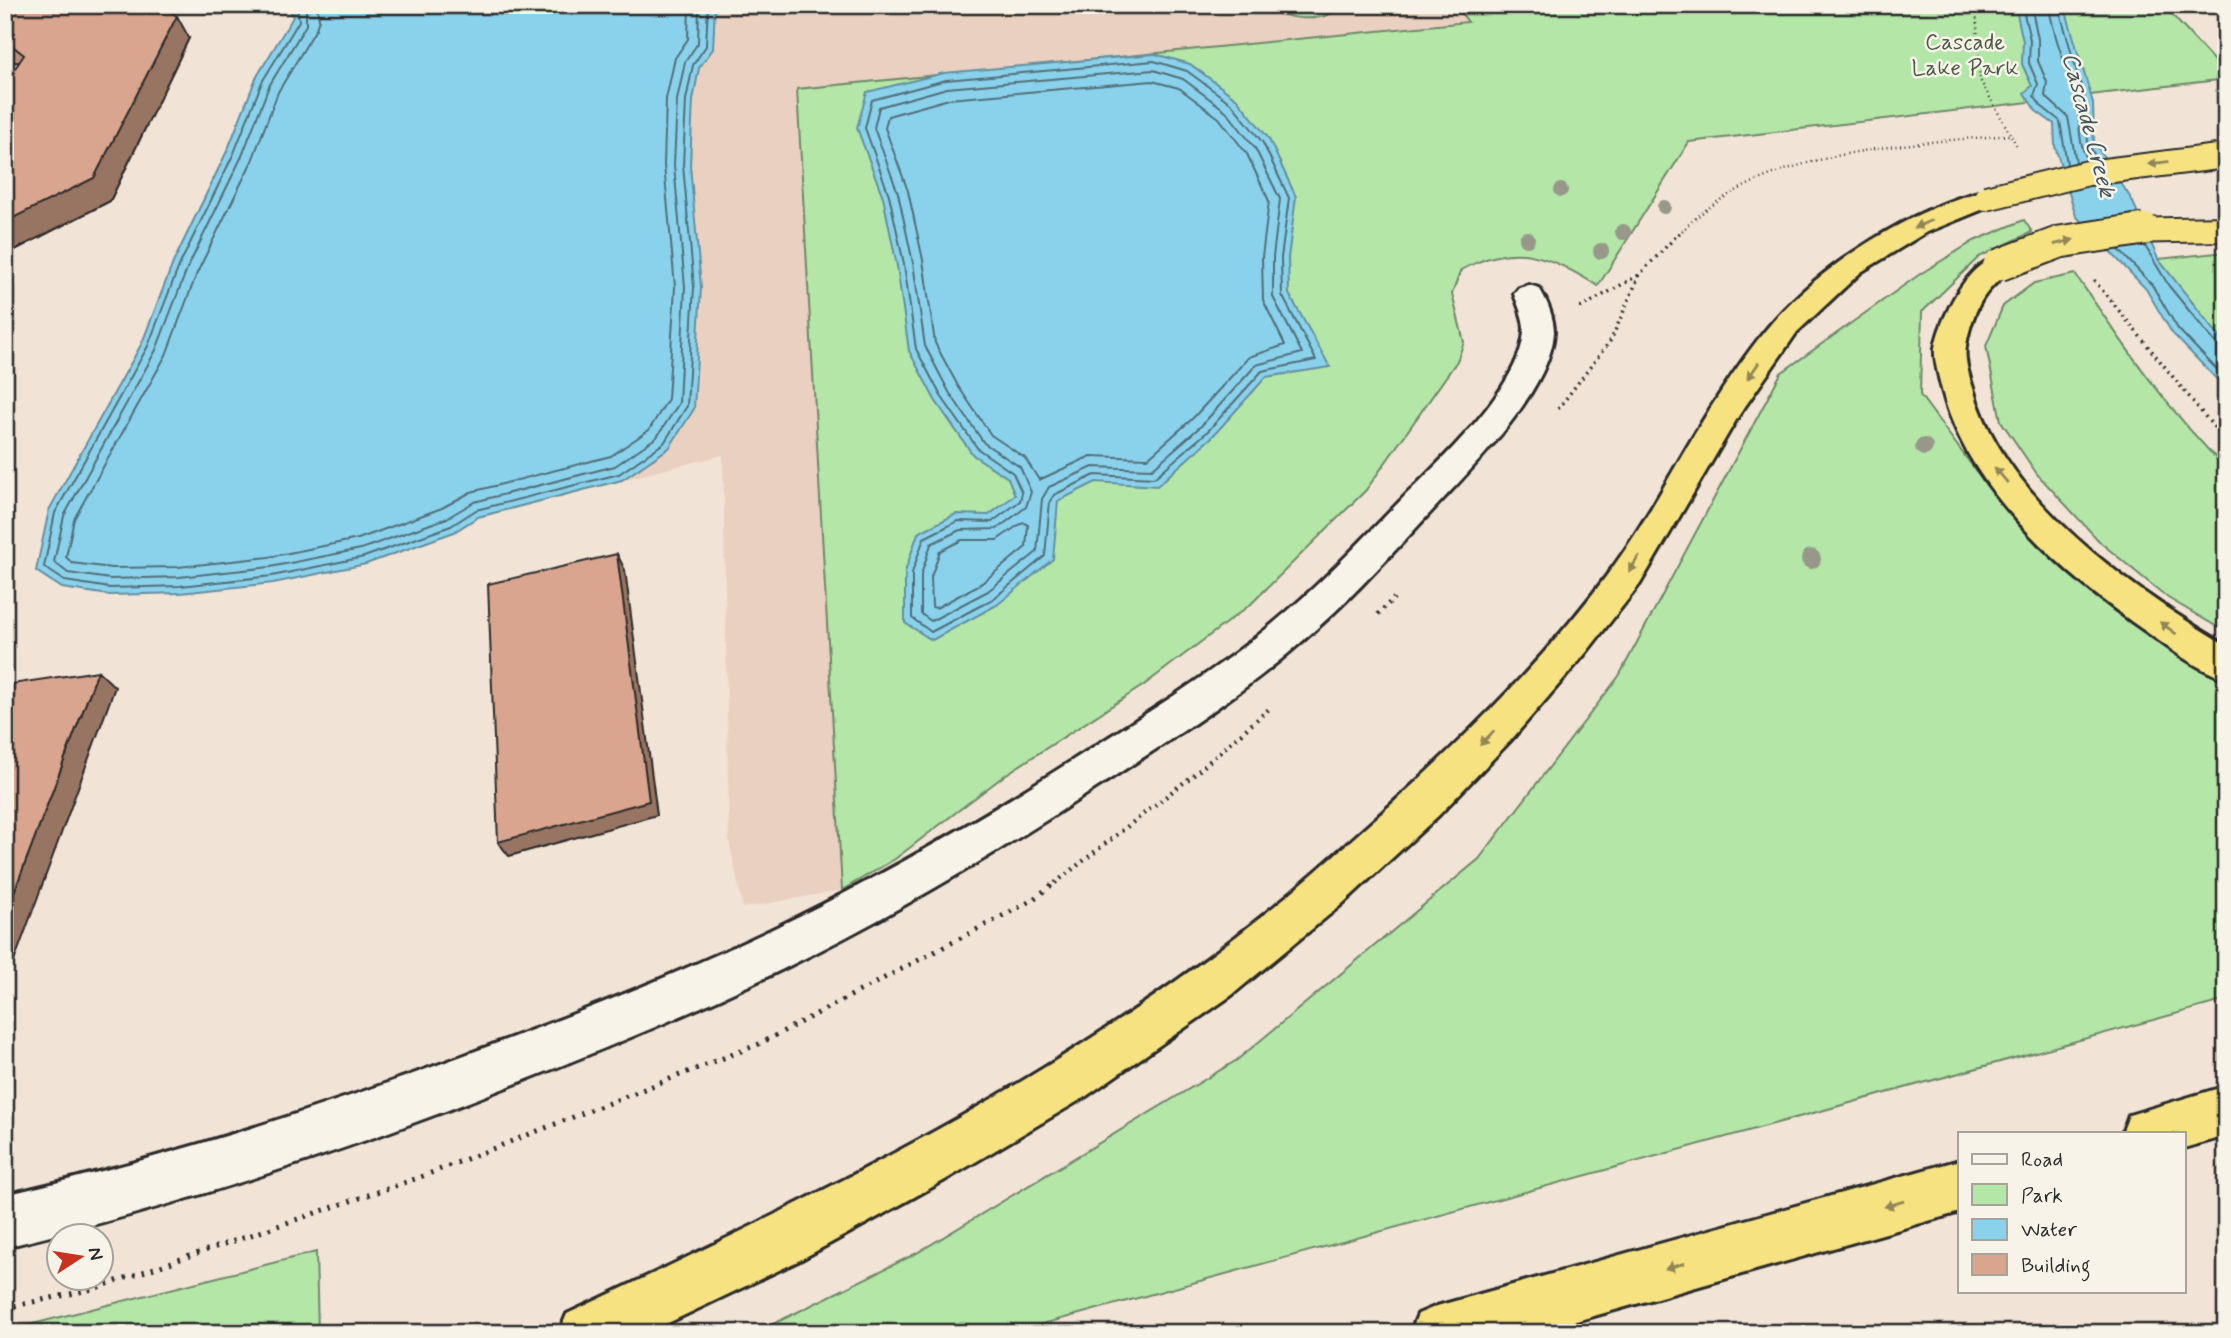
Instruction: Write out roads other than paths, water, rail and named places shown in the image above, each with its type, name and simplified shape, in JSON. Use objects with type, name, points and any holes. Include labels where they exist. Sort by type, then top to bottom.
[{"type":"highway","points":[[586,1333],[779,1242],[928,1162],[1068,1080],[1216,980],[1325,891],[1424,802],[1497,728],[1572,644],[1628,575],[1725,411],[1786,325],[1851,266],[1915,227],[1986,198],[2088,173],[2226,156]]},
{"type":"highway","points":[[2226,229],[2155,229],[2088,237],[2059,242],[1999,265],[1976,286],[1950,347],[1954,385],[1964,419],[1995,470],[2042,522],[2104,582],[2187,642],[2226,664]]},
{"type":"highway","points":[[2151,1132],[2226,1111]]},
{"type":"highway","points":[[1437,1333],[1958,1187]]},
{"type":"street","points":[[5,1221],[235,1161],[384,1111],[556,1045],[802,937],[1029,810],[1218,687],[1285,635],[1346,578],[1489,428],[1527,369],[1536,347],[1534,311]]},
{"type":"water","points":[[289,5],[715,5],[713,49],[699,68],[693,100],[690,165],[701,287],[694,409],[669,448],[622,480],[478,517],[454,532],[366,564],[273,583],[180,593],[109,595],[62,588],[36,571],[49,510],[142,343],[173,263],[228,149],[256,78],[293,17]]},
{"type":"water","name":"Cascade Creek","points":[[2015,5],[2064,5],[2093,103],[2094,142],[2132,200],[2158,259],[2226,345],[2226,389],[2172,333],[2146,289],[2076,216],[2055,146],[2054,124],[2036,111],[2024,93],[2032,86],[2022,64],[2023,41]]},
{"type":"water","points":[[1155,54],[1190,64],[1237,99],[1269,139],[1296,197],[1288,258],[1289,294],[1330,367],[1266,377],[1212,437],[1157,486],[1096,482],[1058,501],[1053,559],[997,605],[932,640],[905,623],[905,572],[918,533],[956,514],[989,515],[1015,495],[1008,478],[973,455],[935,400],[909,351],[897,266],[883,197],[857,128],[867,92],[944,73]]},
{"type":"park label","name":"Cascade Lake Park","points":[[1965,56]]}]
